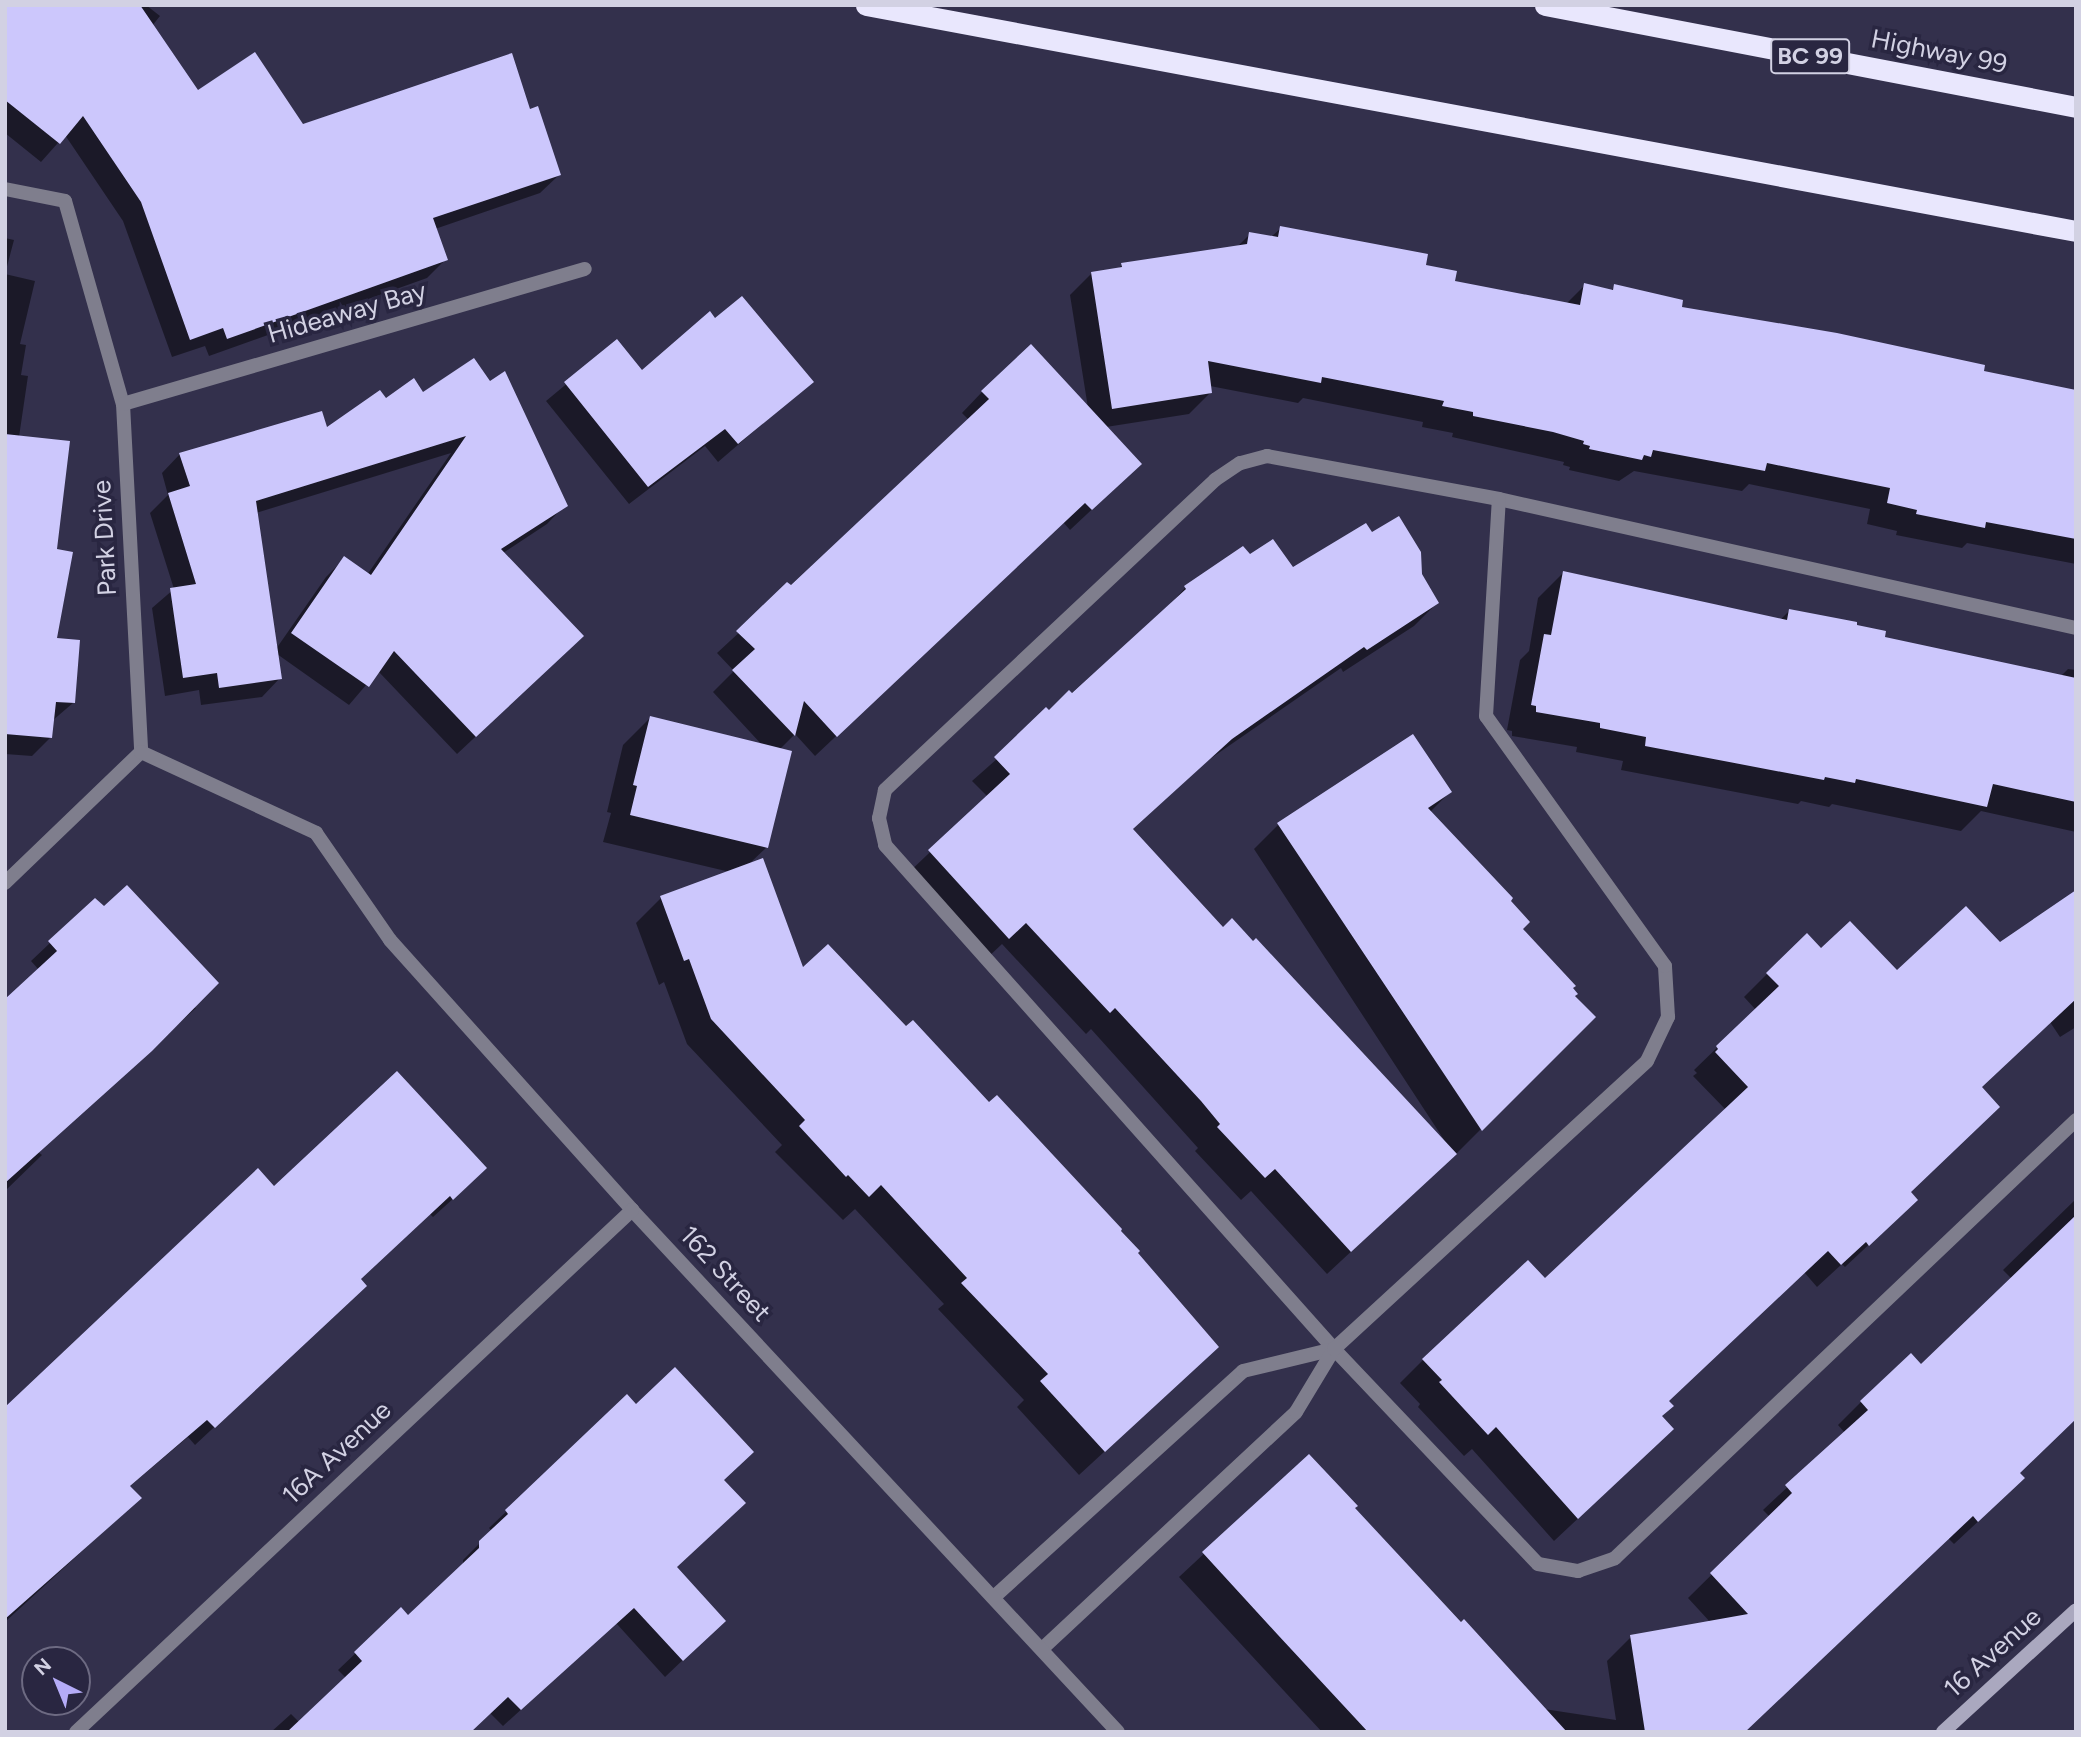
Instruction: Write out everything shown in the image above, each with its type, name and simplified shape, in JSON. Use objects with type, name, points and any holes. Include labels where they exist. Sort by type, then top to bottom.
[{"type":"highway","points":[[866,5],[2076,231]]},
{"type":"highway","name":"Highway 99","points":[[1545,5],[2076,107]]},
{"type":"main road","name":"16 Avenue","points":[[1943,1732],[2076,1611]]},
{"type":"street","name":"Park Drive","points":[[5,189],[65,201],[123,404],[141,752]]},
{"type":"street","name":"Hideaway Bay","points":[[123,404],[585,269]]},
{"type":"street","points":[[2076,628],[1499,499],[1267,456],[1240,463],[1215,480],[885,790],[879,817],[885,845],[1334,1349],[1538,1564],[1578,1571],[1615,1558],[2076,1120]]},
{"type":"street","points":[[1042,1649],[1296,1412],[1334,1349],[1647,1061],[1668,1017],[1665,966],[1486,716],[1499,499]]},
{"type":"street","name":"162 Street","points":[[141,752],[316,833],[390,940],[632,1210],[1118,1732]]},
{"type":"street","points":[[5,883],[141,752]]},
{"type":"street","name":"16A Avenue","points":[[76,1732],[632,1210]]},
{"type":"street","points":[[995,1597],[1243,1371],[1334,1349]]},
{"type":"building","points":[[5,5],[140,5],[198,90],[255,52],[303,124],[512,53],[530,109],[538,106],[561,175],[433,218],[448,260],[227,339],[223,328],[190,340],[141,202],[83,116],[60,144],[5,100]]},
{"type":"building","points":[[1280,226],[1428,254],[1426,265],[1457,271],[1455,281],[1580,305],[1584,283],[1613,290],[1614,284],[1683,300],[1682,307],[1837,333],[1985,365],[1984,371],[2076,390],[2076,539],[1986,522],[1985,528],[1916,514],[1917,510],[1887,503],[1890,488],[1767,463],[1765,471],[1653,450],[1651,457],[1644,455],[1642,460],[1589,449],[1590,446],[1583,444],[1584,441],[1553,432],[1473,416],[1473,412],[1442,406],[1444,401],[1322,377],[1321,383],[1208,361],[1212,393],[1112,409],[1091,272],[1122,267],[1121,263],[1247,244],[1249,232],[1278,237]]},
{"type":"building","points":[[742,296],[814,382],[738,444],[725,429],[648,487],[564,382],[617,339],[642,370],[710,311],[715,318]]},
{"type":"building","points":[[1031,344],[1142,464],[1092,510],[1085,503],[837,737],[804,701],[795,736],[732,670],[755,649],[736,631],[787,582],[791,585],[989,399],[981,391]]},
{"type":"building","points":[[474,358],[490,381],[505,371],[568,506],[501,549],[584,636],[476,737],[394,651],[369,687],[291,633],[344,556],[371,575],[466,436],[256,501],[282,679],[219,688],[217,673],[183,678],[170,588],[196,584],[168,493],[190,486],[179,453],[322,411],[327,427],[380,390],[386,398],[414,378],[423,392]]},
{"type":"building","points":[[5,434],[70,441],[57,549],[73,552],[57,638],[80,640],[75,703],[56,702],[52,738],[5,734]]},
{"type":"building","points":[[1399,516],[1421,552],[1422,574],[1439,603],[1367,650],[1364,647],[1232,739],[1133,829],[1223,927],[1232,918],[1253,941],[1256,938],[1457,1154],[1351,1252],[1275,1169],[1265,1178],[1217,1127],[1220,1124],[1201,1101],[1115,1008],[1110,1013],[1026,923],[1009,939],[928,850],[1010,774],[994,757],[1046,707],[1049,710],[1069,690],[1072,693],[1186,589],[1184,586],[1243,546],[1250,554],[1273,539],[1293,567],[1366,523],[1372,532]]},
{"type":"building","points":[[1563,571],[1787,620],[1789,609],[1857,622],[1857,625],[1886,631],[1885,637],[2076,678],[2076,802],[1993,784],[1987,807],[1856,779],[1855,783],[1825,777],[1824,780],[1645,746],[1646,737],[1600,728],[1600,723],[1536,712],[1536,706],[1531,705],[1544,634],[1551,635]]},
{"type":"building","points":[[650,716],[792,751],[768,848],[630,815],[637,786],[633,785]]},
{"type":"building","points":[[1413,734],[1452,792],[1428,808],[1513,898],[1511,901],[1530,922],[1523,929],[1576,986],[1573,988],[1578,994],[1575,996],[1596,1017],[1482,1131],[1277,823]]},
{"type":"building","points":[[763,858],[803,967],[828,944],[906,1026],[913,1020],[989,1102],[997,1095],[1122,1229],[1140,1251],[1138,1253],[1219,1347],[1105,1452],[1040,1381],[1048,1374],[961,1283],[967,1278],[881,1185],[869,1197],[848,1175],[846,1177],[799,1126],[805,1120],[711,1019],[689,959],[684,961],[660,896]]},
{"type":"building","points":[[127,885],[219,983],[152,1051],[5,1183],[5,999],[57,951],[48,941],[95,898],[104,906]]},
{"type":"building","points":[[2076,890],[2076,999],[1982,1087],[2000,1107],[1911,1192],[1918,1200],[1869,1246],[1866,1242],[1841,1265],[1828,1251],[1669,1401],[1674,1406],[1662,1416],[1674,1429],[1578,1519],[1496,1427],[1488,1435],[1439,1382],[1442,1380],[1422,1359],[1528,1260],[1545,1278],[1748,1087],[1715,1052],[1718,1049],[1716,1046],[1779,986],[1766,973],[1807,933],[1821,948],[1850,921],[1897,970],[1966,906],[2000,942]]},
{"type":"building","points":[[397,1071],[487,1168],[453,1200],[450,1196],[361,1279],[367,1286],[215,1428],[207,1420],[130,1486],[142,1498],[5,1619],[5,1407],[258,1168],[274,1186]]},
{"type":"building","points":[[2076,1215],[2076,1419],[2020,1473],[2025,1478],[1978,1522],[1973,1516],[1745,1732],[1645,1732],[1630,1635],[1748,1614],[1710,1573],[1792,1493],[1785,1485],[1868,1410],[1860,1401],[1911,1353],[1921,1364]]},
{"type":"building","points":[[675,1367],[754,1452],[724,1480],[746,1503],[677,1567],[726,1621],[683,1661],[634,1608],[521,1710],[508,1697],[471,1732],[287,1732],[362,1661],[354,1652],[401,1607],[408,1615],[479,1548],[479,1541],[508,1514],[505,1510],[627,1394],[636,1404]]},
{"type":"building","points":[[1309,1454],[1358,1506],[1355,1508],[1461,1622],[1464,1619],[1567,1732],[1368,1732],[1202,1552]]}]
